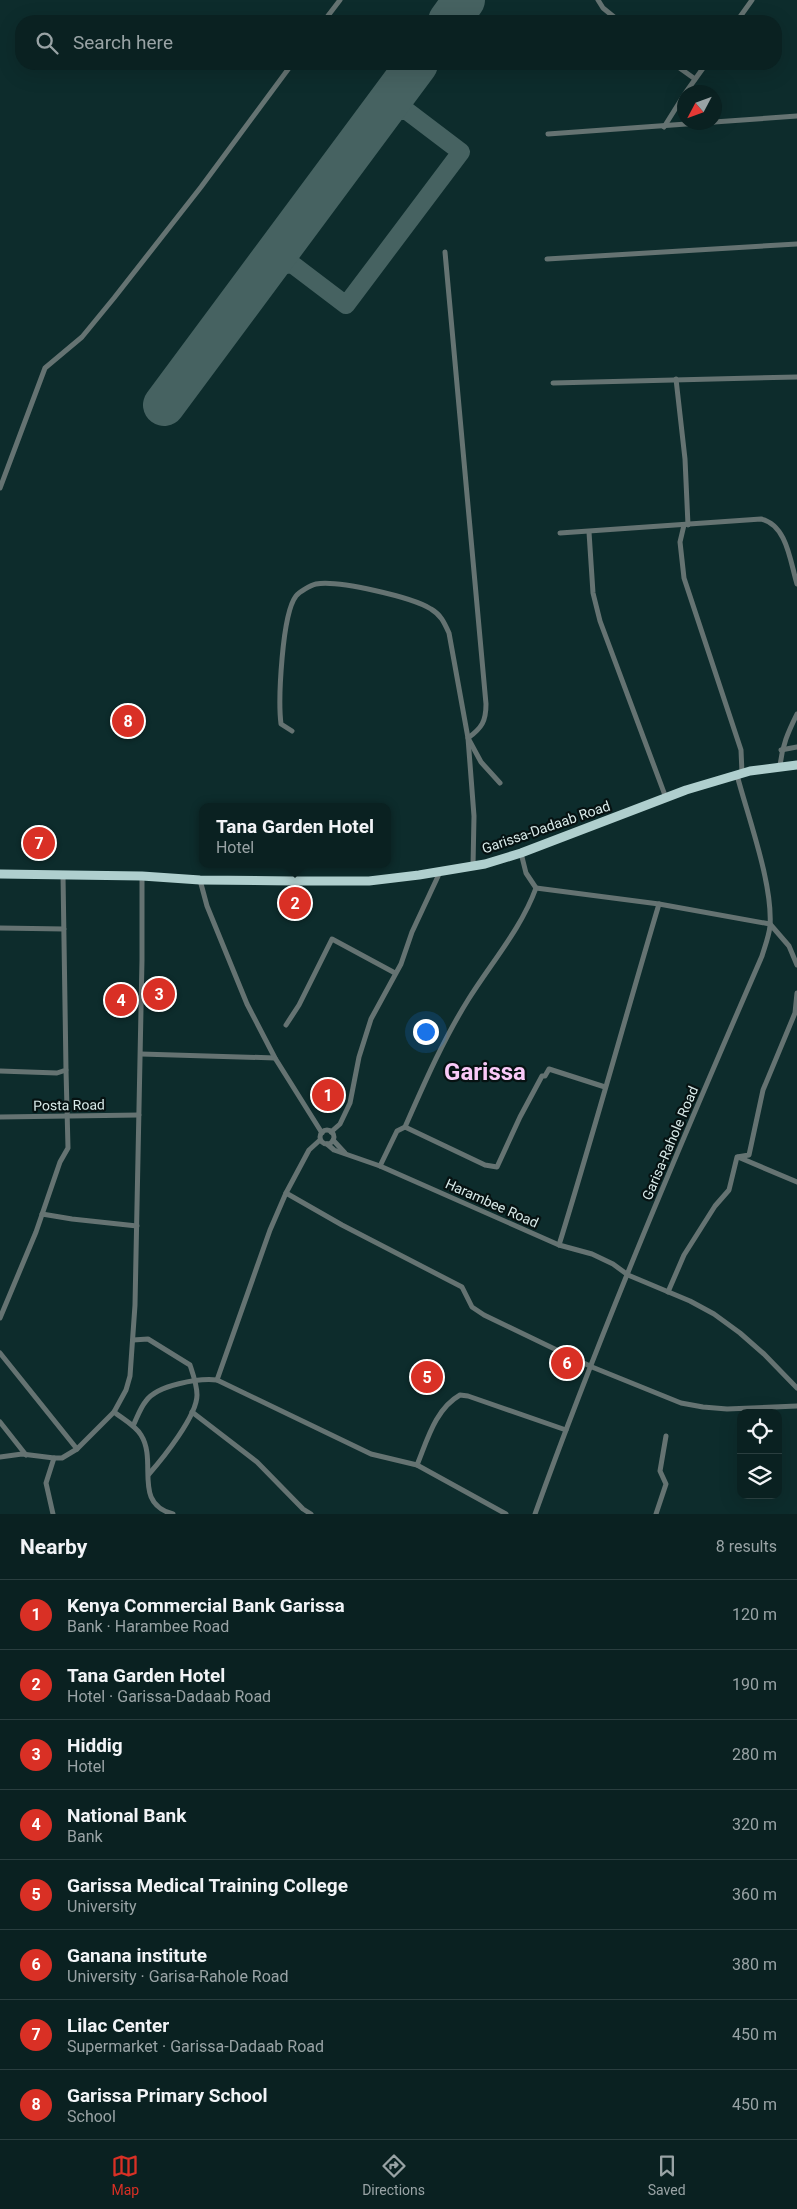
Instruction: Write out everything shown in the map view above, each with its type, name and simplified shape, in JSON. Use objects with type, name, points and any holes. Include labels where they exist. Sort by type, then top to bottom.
[{"type":"highway","name":"Garissa-Dadaab Road","points":[[0,874],[142,876],[200,880],[369,881],[440,872],[474,866],[521,853],[666,798],[739,774],[780,766],[797,765]]},
{"type":"street","points":[[329,15],[340,0]]},
{"type":"street","points":[[598,0],[602,8],[611,15]]},
{"type":"street","points":[[741,15],[752,0]]},
{"type":"street","points":[[0,488],[45,368],[82,337],[114,298],[201,187],[288,70]]},
{"type":"street","points":[[682,70],[695,79]]},
{"type":"street","points":[[691,85],[702,70]]},
{"type":"street","points":[[664,127],[677,107]]},
{"type":"street","points":[[722,121],[797,116]]},
{"type":"street","points":[[548,134],[677,126]]},
{"type":"street","points":[[547,259],[797,244]]},
{"type":"street","points":[[446,252],[486,704],[486,718],[480,729],[468,738]]},
{"type":"street","points":[[553,384],[797,377]]},
{"type":"street","name":"Garisa-Rahole Road","points":[[535,1514],[566,1430],[690,1121],[762,956],[770,924],[769,901],[765,880],[739,774],[741,750],[684,578],[680,542],[686,525],[685,459],[676,379]]},
{"type":"street","points":[[560,534],[761,519],[770,521],[782,534],[797,584]]},
{"type":"street","points":[[589,532],[593,593],[600,621],[666,798]]},
{"type":"street","points":[[292,731],[281,724],[279,706],[286,624],[296,596],[314,584],[338,584],[390,595],[430,608],[442,618],[448,633],[468,738],[474,816],[474,866]]},
{"type":"street","points":[[780,766],[781,750],[786,734],[797,714]]},
{"type":"street","points":[[468,738],[481,762],[500,783]]},
{"type":"street","points":[[781,750],[797,747]]},
{"type":"street","points":[[521,853],[526,873],[536,888],[659,904],[770,924],[789,946],[797,964]]},
{"type":"street","points":[[332,1132],[340,1124],[350,1103],[359,1057],[369,1027],[395,974],[440,872]]},
{"type":"street","points":[[0,1318],[42,1214],[60,1162],[68,1148],[63,874]]},
{"type":"street","points":[[0,1456],[26,1455],[62,1458],[77,1449],[114,1412],[126,1390],[130,1376],[134,1340],[137,1226],[141,1054],[142,876]]},
{"type":"street","points":[[200,880],[207,906],[247,1004],[274,1058],[322,1133]]},
{"type":"street","points":[[380,1166],[396,1131],[405,1127],[467,1001],[516,927],[536,888]]},
{"type":"street","points":[[559,1245],[659,904]]},
{"type":"street","points":[[0,928],[64,929]]},
{"type":"street","points":[[286,1024],[299,1005],[332,938],[395,974]]},
{"type":"street","points":[[737,1157],[749,1155],[763,1090],[795,1013],[797,993]]},
{"type":"street","points":[[141,1054],[274,1058]]},
{"type":"street","points":[[405,1127],[485,1165],[498,1166],[520,1117],[542,1076],[545,1076],[549,1069],[605,1087]]},
{"type":"street","points":[[0,1071],[57,1073],[66,1070]]},
{"type":"street","name":"Posta Road","points":[[0,1117],[139,1115]]},
{"type":"street","points":[[217,1380],[270,1230],[286,1193],[309,1150],[320,1140],[322,1133],[326,1130],[332,1132]]},
{"type":"street","points":[[320,1140],[327,1144],[333,1140],[332,1132]]},
{"type":"street","name":"Harambee Road","points":[[333,1140],[345,1153]]},
{"type":"street","name":"Harambee Road","points":[[327,1144],[334,1150],[380,1166],[559,1245],[592,1254],[613,1264],[628,1275],[714,1314],[764,1354],[797,1388]]},
{"type":"street","points":[[737,1157],[797,1182]]},
{"type":"street","points":[[668,1292],[684,1254],[715,1206],[729,1190],[737,1157]]},
{"type":"street","points":[[286,1193],[334,1221],[462,1287],[476,1311],[592,1367],[662,1396],[703,1407],[759,1408],[797,1406]]},
{"type":"street","points":[[42,1214],[137,1226]]},
{"type":"street","points":[[134,1340],[148,1339],[190,1365],[197,1396],[192,1412],[170,1449],[150,1474]]},
{"type":"street","points":[[0,1353],[77,1449]]},
{"type":"street","points":[[133,1426],[151,1395],[169,1387],[195,1381],[217,1380],[371,1454],[417,1465],[506,1514]]},
{"type":"street","points":[[417,1465],[435,1422],[448,1403],[460,1395],[468,1396],[566,1430]]},
{"type":"street","points":[[114,1412],[133,1426],[141,1435],[147,1451],[150,1474],[147,1487],[149,1495],[157,1506],[172,1514]]},
{"type":"street","points":[[192,1412],[257,1462],[303,1509],[311,1514]]},
{"type":"street","points":[[0,1422],[26,1455]]},
{"type":"street","points":[[656,1514],[666,1484],[660,1471],[666,1436]]},
{"type":"street","points":[[53,1514],[46,1483],[54,1458]]},
{"type":"taxiway","points":[[278,266],[292,264],[346,305],[461,152],[407,111],[392,111]]},
{"type":"runway","points":[[453,15],[464,0]]},
{"type":"runway","points":[[164,405],[413,70]]},
{"type":"place","name":"Garissa Primary School","points":[[128,721]]},
{"type":"place","name":"Lilac Center","points":[[39,843]]},
{"type":"place","name":"Tana Garden Hotel","points":[[295,903]]},
{"type":"place","name":"Hiddig","points":[[159,994]]},
{"type":"place","name":"National Bank","points":[[121,1000]]},
{"type":"place","name":"Kenya Commercial Bank Garissa","points":[[328,1095]]},
{"type":"place","name":"Ganana institute","points":[[567,1363]]},
{"type":"place","name":"Garissa Medical Training College","points":[[427,1377]]},
{"type":"district","name":"Garissa","points":[[485,1072]]}]
